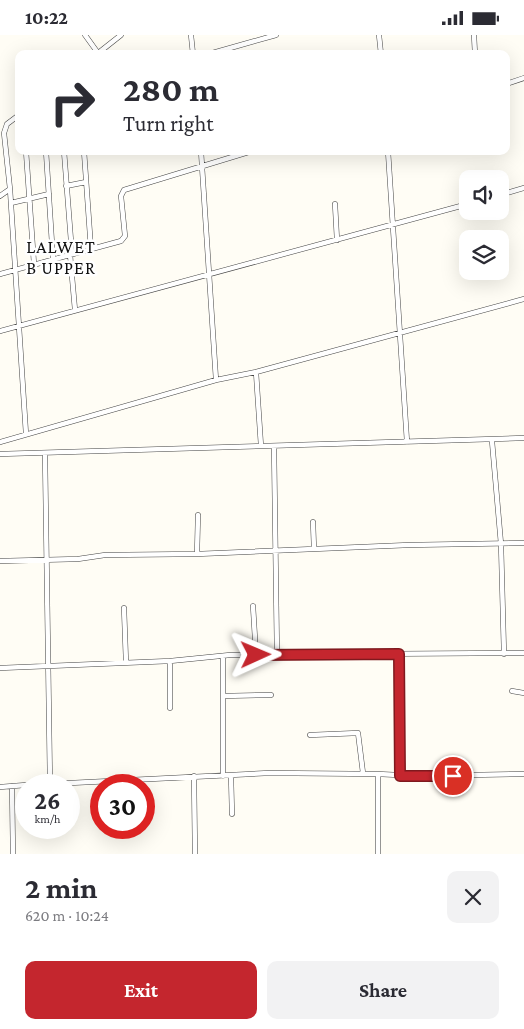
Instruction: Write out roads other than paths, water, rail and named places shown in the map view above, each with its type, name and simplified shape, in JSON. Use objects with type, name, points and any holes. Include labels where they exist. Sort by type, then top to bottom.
[{"type":"street","points":[[85,35],[96,50]]},
{"type":"street","points":[[102,50],[121,35]]},
{"type":"street","points":[[191,35],[193,50]]},
{"type":"street","points":[[223,50],[276,35]]},
{"type":"street","points":[[379,35],[381,50]]},
{"type":"street","points":[[474,35],[475,50]]},
{"type":"street","points":[[510,82],[524,78]]},
{"type":"street","points":[[15,118],[7,124],[4,133],[10,189],[26,434]]},
{"type":"street","points":[[26,155],[34,264]]},
{"type":"street","points":[[46,155],[53,259]]},
{"type":"street","points":[[64,155],[75,310]]},
{"type":"street","points":[[84,155],[91,249]]},
{"type":"street","points":[[201,155],[216,380]]},
{"type":"street","points":[[0,274],[117,242],[125,237],[121,195],[124,190],[239,155]]},
{"type":"street","points":[[388,155],[407,442]]},
{"type":"street","points":[[66,186],[86,182]]},
{"type":"street","points":[[509,192],[524,188]]},
{"type":"street","points":[[0,196],[10,189]]},
{"type":"street","points":[[11,203],[48,194]]},
{"type":"street","points":[[335,204],[337,240]]},
{"type":"street","points":[[0,331],[459,207]]},
{"type":"street","points":[[0,442],[216,380],[256,372],[524,299]]},
{"type":"street","points":[[256,372],[261,446]]},
{"type":"street","points":[[0,454],[45,455],[261,446],[492,441],[524,438]]},
{"type":"street","points":[[492,441],[501,544],[504,654]]},
{"type":"street","points":[[274,446],[277,655]]},
{"type":"street","points":[[45,455],[50,774]]},
{"type":"street","points":[[197,554],[198,515]]},
{"type":"street","points":[[313,522],[314,549]]},
{"type":"street","points":[[0,561],[78,559],[105,555],[197,554],[524,543]]},
{"type":"street","points":[[253,606],[256,655]]},
{"type":"street","points":[[124,607],[126,662]]},
{"type":"street","points":[[0,669],[48,665],[170,661],[223,656],[524,653]]},
{"type":"street","points":[[399,654],[400,776]]},
{"type":"street","points":[[223,656],[223,776]]},
{"type":"street","points":[[170,661],[170,708]]},
{"type":"street","points":[[512,691],[524,693]]},
{"type":"street","points":[[223,696],[271,695]]},
{"type":"street","points":[[310,735],[358,733],[363,773]]},
{"type":"street","points":[[80,782],[269,773],[378,773],[400,776],[524,774]]},
{"type":"street","points":[[378,773],[378,854]]},
{"type":"street","points":[[194,776],[195,854]]},
{"type":"street","points":[[230,776],[232,814]]},
{"type":"street","points":[[12,786],[13,854]]},
{"type":"street","points":[[0,787],[15,786]]},
{"type":"district","name":"LALWET B UPPER","points":[[61,257]]}]
